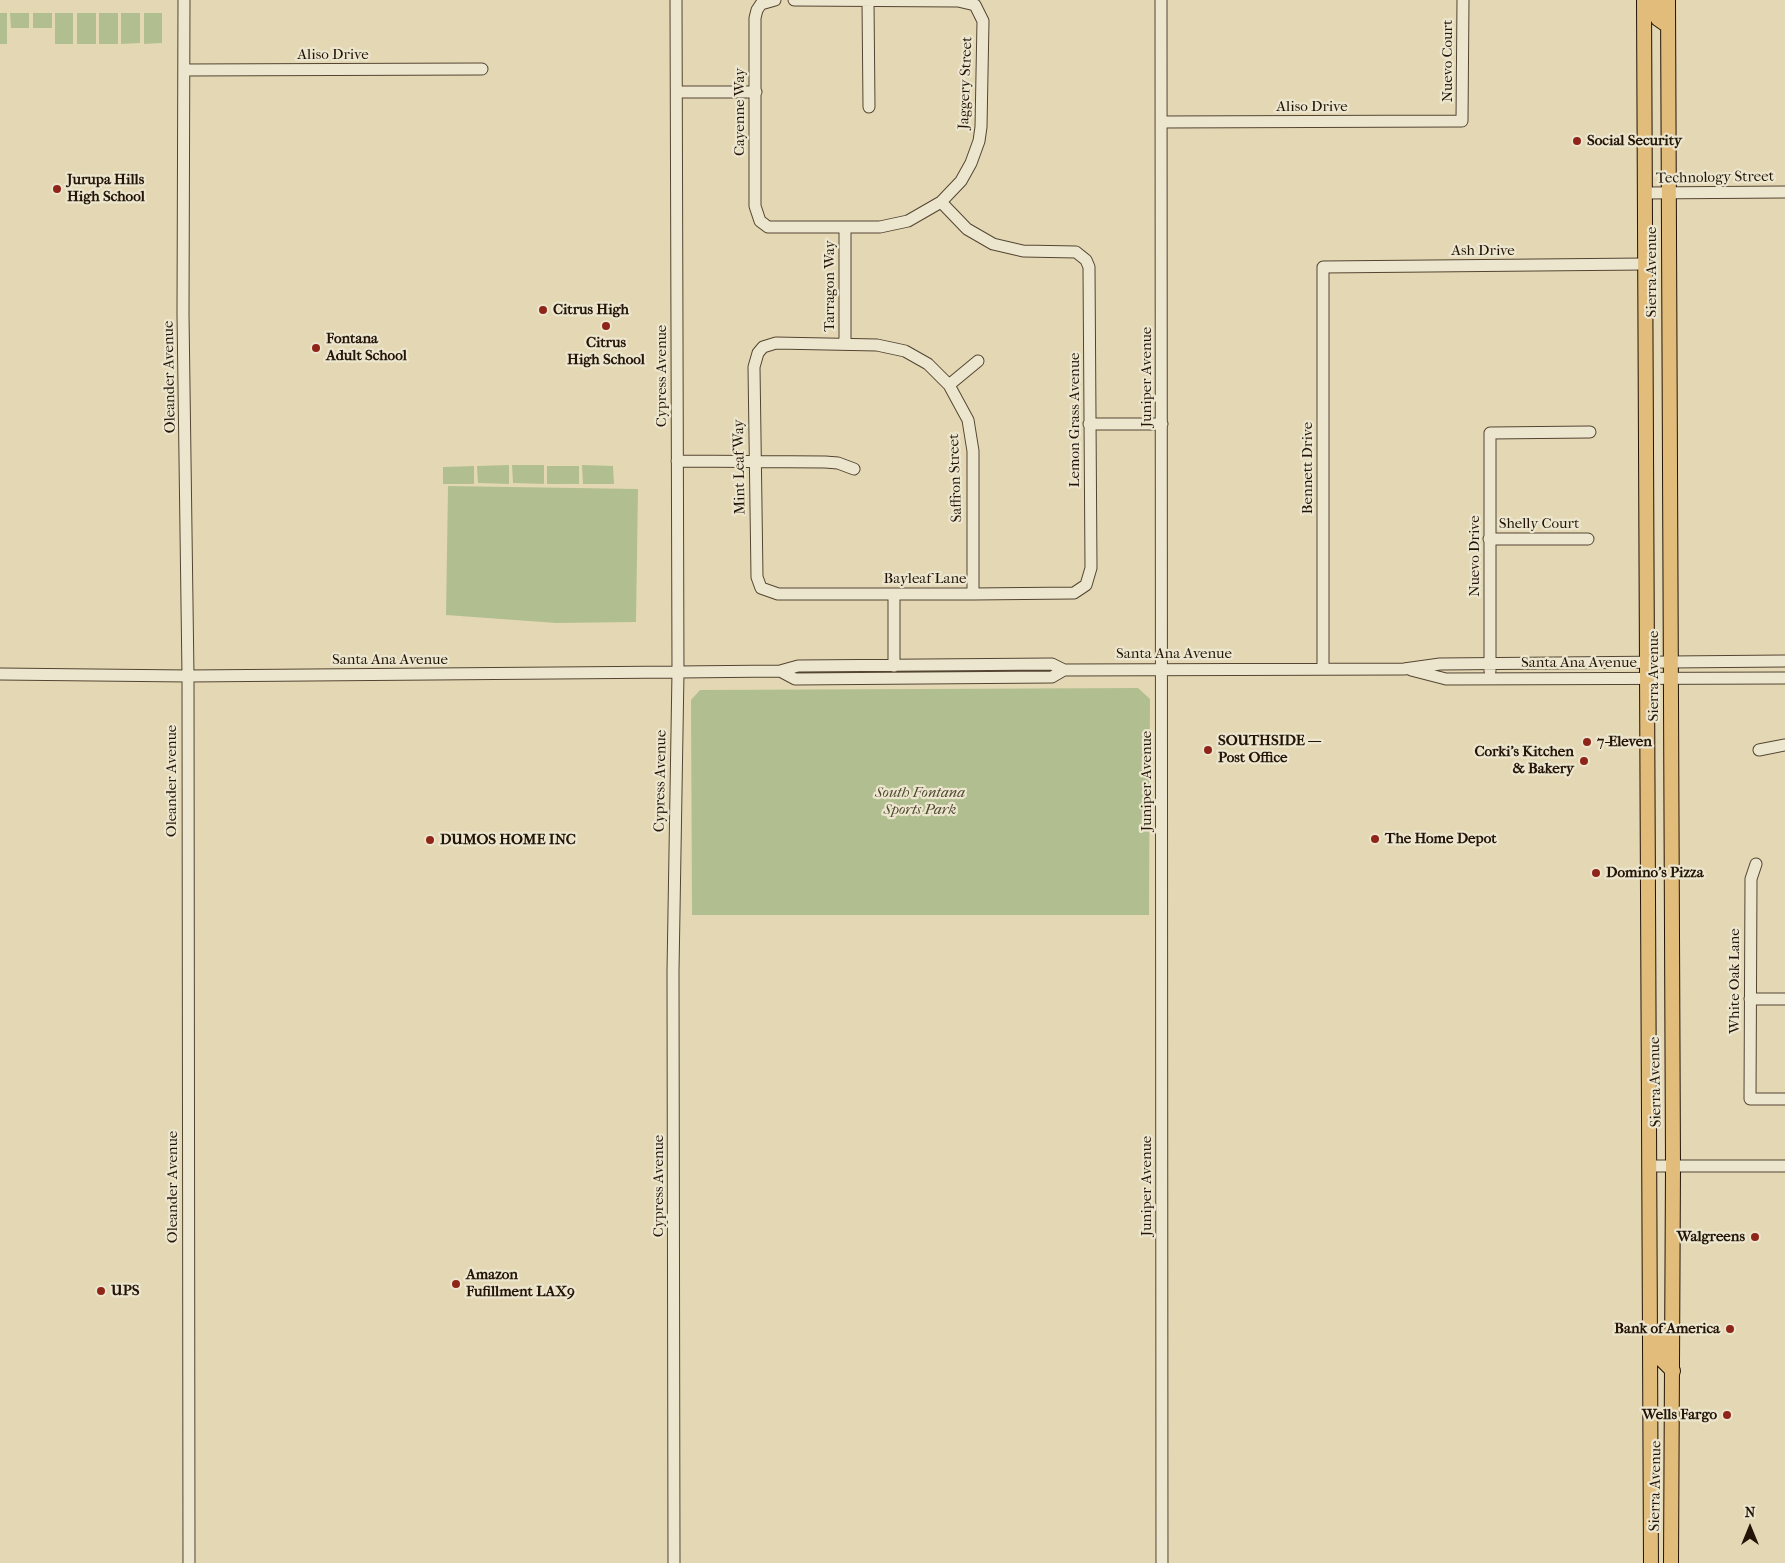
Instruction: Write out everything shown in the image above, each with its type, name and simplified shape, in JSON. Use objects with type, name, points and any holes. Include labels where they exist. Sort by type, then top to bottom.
[{"type":"main road","name":"Sierra Avenue","points":[[1644,0],[1645,678],[1650,1166],[1650,1563]]},
{"type":"main road","points":[[1654,0],[1658,19],[1668,26]]},
{"type":"main road","name":"Sierra Avenue","points":[[1668,0],[1673,1166],[1671,1563]]},
{"type":"main road","points":[[1650,1252],[1659,1284],[1660,1352],[1662,1360],[1673,1372]]},
{"type":"street","name":"Oleander Avenue","points":[[184,0],[183,314],[188,676],[189,1563]]},
{"type":"street","name":"Cypress Avenue","points":[[674,1563],[673,971],[678,672],[676,0]]},
{"type":"street","name":"Cayenne Way","points":[[760,221],[754,206],[755,18],[756,10],[761,4],[775,0]]},
{"type":"street","points":[[794,0],[868,1],[869,107]]},
{"type":"street","name":"Juniper Avenue","points":[[1161,0],[1162,1563]]},
{"type":"street","name":"Nuevo Court","points":[[1462,121],[1463,0]]},
{"type":"street","name":"Jaggery Street","points":[[760,221],[768,227],[845,228],[880,227],[899,224],[919,216],[941,202],[961,181],[971,163],[979,141],[981,127],[983,21],[975,5],[958,1],[868,1]]},
{"type":"street","name":"Aliso Drive","points":[[184,70],[482,69]]},
{"type":"street","points":[[677,92],[756,92]]},
{"type":"street","name":"Aliso Drive","points":[[1161,122],[1462,121]]},
{"type":"street","name":"Technology Street","points":[[1645,194],[1785,192]]},
{"type":"street","name":"Lemon Grass Avenue","points":[[941,202],[967,229],[993,244],[1023,251],[1068,250],[1082,255],[1090,267],[1089,424],[1091,568],[1086,585]]},
{"type":"street","name":"Tarragon Way","points":[[845,228],[845,344]]},
{"type":"street","name":"Ash Drive","points":[[1323,267],[1644,264]]},
{"type":"street","name":"Bennett Drive","points":[[1323,267],[1323,668]]},
{"type":"street","name":"Saffron Street","points":[[763,347],[776,344],[877,345],[905,351],[928,364],[948,385],[963,407],[972,438],[973,594]]},
{"type":"street","name":"Mint Leaf Way","points":[[762,588],[757,576],[754,368],[758,353],[763,347]]},
{"type":"street","points":[[948,385],[978,361]]},
{"type":"street","points":[[1089,424],[1162,424]]},
{"type":"street","name":"Nuevo Drive","points":[[1490,679],[1490,433],[1590,432]]},
{"type":"street","points":[[676,461],[838,463],[854,469]]},
{"type":"street","name":"Shelly Court","points":[[1489,539],[1588,539]]},
{"type":"street","name":"Bayleaf Lane","points":[[762,588],[778,594],[1074,594],[1086,585]]},
{"type":"street","points":[[894,594],[894,666]]},
{"type":"street","name":"Santa Ana Avenue","points":[[0,674],[188,676],[678,672],[780,671],[798,666],[1052,664],[1064,670],[1404,669],[1440,664],[1785,661]]},
{"type":"street","name":"Santa Ana Avenue","points":[[1404,669],[1446,679],[1785,678]]},
{"type":"street","name":"Santa Ana Avenue","points":[[780,671],[795,679],[1052,677],[1064,670]]},
{"type":"street","points":[[1759,750],[1785,745]]},
{"type":"street","name":"White Oak Lane","points":[[1756,864],[1751,879],[1750,1099],[1785,1099]]},
{"type":"street","points":[[1750,999],[1785,999]]},
{"type":"street","points":[[1650,1166],[1785,1166]]},
{"type":"green space","points":[[0,13],[7,13],[7,44],[0,44]]},
{"type":"green space","points":[[10,13],[29,13],[29,28],[11,28]]},
{"type":"green space","points":[[33,13],[52,13],[52,28],[33,28]]},
{"type":"green space","points":[[55,13],[73,13],[73,44],[55,44]]},
{"type":"green space","points":[[77,13],[96,13],[96,44],[77,44]]},
{"type":"green space","points":[[99,13],[118,13],[118,44],[99,44]]},
{"type":"green space","points":[[121,13],[140,13],[140,43],[121,44]]},
{"type":"green space","points":[[144,13],[162,13],[162,43],[144,44]]},
{"type":"green space","points":[[509,465],[509,484],[478,483],[477,466]]},
{"type":"green space","points":[[512,465],[544,465],[544,484],[513,483]]},
{"type":"green space","points":[[582,465],[613,466],[614,484],[583,484]]},
{"type":"green space","points":[[474,466],[474,484],[443,484],[443,467]]},
{"type":"green space","points":[[547,466],[579,466],[579,484],[547,484]]},
{"type":"green space","points":[[448,486],[638,489],[636,622],[556,623],[446,615]]},
{"type":"green space","name":"South Fontana Sports Park","points":[[1138,688],[1150,699],[1149,915],[692,915],[691,700],[700,690]]},
{"type":"place","name":"Social Security","points":[[1577,141]]},
{"type":"place","name":"Jurupa Hills High School","points":[[57,189]]},
{"type":"place","name":"Citrus High","points":[[543,310]]},
{"type":"place","name":"Citrus High School","points":[[606,326]]},
{"type":"place","name":"Fontana Adult School","points":[[316,348]]},
{"type":"place","name":"7-Eleven","points":[[1587,742]]},
{"type":"place","name":"SOUTHSIDE — Post Office","points":[[1208,750]]},
{"type":"place","name":"Corki's Kitchen & Bakery","points":[[1584,761]]},
{"type":"place","name":"The Home Depot","points":[[1375,839]]},
{"type":"place","name":"DUMOS HOME INC","points":[[430,840]]},
{"type":"place","name":"Domino's Pizza","points":[[1596,873]]},
{"type":"place","name":"Walgreens","points":[[1755,1237]]},
{"type":"place","name":"Amazon Fufillment LAX9","points":[[456,1284]]},
{"type":"place","name":"UPS","points":[[101,1291]]},
{"type":"place","name":"Bank of America","points":[[1730,1329]]},
{"type":"place","name":"Wells Fargo","points":[[1727,1415]]}]
